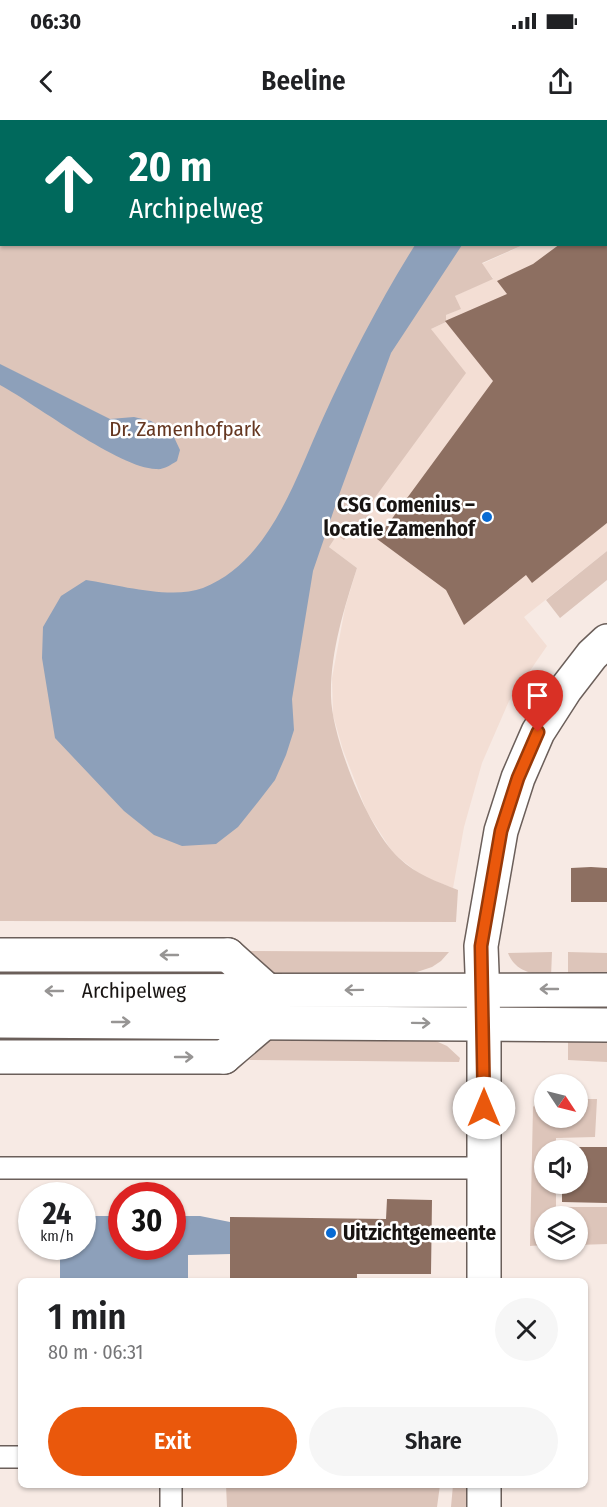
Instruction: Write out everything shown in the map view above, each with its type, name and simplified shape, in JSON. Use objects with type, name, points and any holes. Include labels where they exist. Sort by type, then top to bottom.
[{"type":"main road","points":[[484,1278],[484,1024],[481,946],[501,831],[518,778],[538,732],[565,690],[592,655],[607,641]]},
{"type":"main road","name":"Archipelweg","points":[[0,955],[228,955],[266,1006]]},
{"type":"main road","name":"Archipelweg","points":[[0,1021],[266,1006],[483,988],[607,990]]},
{"type":"main road","name":"Archipelweg","points":[[0,991],[266,1006],[484,1024],[607,1025]]},
{"type":"main road","points":[[0,1057],[224,1057],[266,1006]]},
{"type":"main road","points":[[484,1488],[484,1507]]},
{"type":"lane","points":[[0,1168],[484,1168]]},
{"type":"lane","points":[[0,1457],[18,1457]]},
{"type":"lane","points":[[171,1488],[171,1507]]},
{"type":"shaded area","name":"CSG Comenius – locatie Zamenhof","points":[[521,246],[607,246],[607,551],[524,617],[547,646],[509,701],[482,763],[464,827],[453,888],[422,876],[393,853],[367,812],[343,750],[333,715],[332,678],[345,608],[357,568],[329,547],[337,535],[356,523],[360,526],[431,329],[446,322],[446,315],[460,309],[455,296],[493,278],[482,264]]},
{"type":"green space","name":"Dr. Zamenhofpark","points":[[0,246],[521,246],[482,263],[493,279],[455,296],[461,309],[446,315],[446,322],[431,329],[466,373],[368,507],[372,510],[361,526],[356,523],[344,540],[337,535],[329,547],[357,568],[339,631],[331,681],[333,715],[345,759],[364,806],[387,845],[413,869],[458,890],[456,922],[0,921]]},
{"type":"green space","points":[[607,551],[607,580],[560,618],[546,600]]},
{"type":"green space","points":[[250,951],[449,952],[432,967],[402,977],[273,975],[250,956]]},
{"type":"green space","points":[[552,952],[551,977],[520,968],[508,953]]},
{"type":"green space","points":[[568,952],[607,953],[607,977],[568,977]]},
{"type":"green space","points":[[225,969],[231,976],[0,981],[0,970]]},
{"type":"green space","points":[[228,1030],[220,1039],[210,1040],[0,1041],[0,1031]]},
{"type":"green space","points":[[273,1034],[429,1038],[447,1046],[460,1058],[459,1062],[249,1060]]},
{"type":"green space","points":[[568,1035],[607,1042],[607,1062],[568,1060]]},
{"type":"green space","points":[[588,1099],[597,1099],[595,1137],[534,1140],[534,1194],[556,1194],[556,1206],[534,1206],[534,1246],[530,1246],[533,1107],[534,1128],[588,1128]]},
{"type":"green space","points":[[588,1207],[607,1207],[607,1244],[588,1245]]},
{"type":"green space","points":[[226,1488],[440,1488],[437,1507],[227,1507]]},
{"type":"green space","points":[[453,1488],[469,1488],[469,1507],[451,1507]]},
{"type":"water","points":[[414,246],[461,246],[391,353],[339,495],[313,571],[292,699],[294,730],[286,755],[275,780],[238,827],[216,844],[182,846],[154,835],[124,811],[55,738],[42,658],[43,627],[61,596],[86,580],[176,593],[203,588],[226,576],[246,559],[263,538],[291,491],[355,352]]},
{"type":"water","points":[[0,364],[110,419],[134,417],[151,421],[173,435],[180,450],[177,461],[164,468],[156,469],[140,466],[100,447],[0,385]]},
{"type":"water","points":[[96,1216],[108,1216],[108,1260],[186,1260],[186,1216],[200,1216],[230,1222],[231,1254],[188,1255],[188,1278],[60,1278],[60,1260],[96,1260]]},
{"type":"building","points":[[557,246],[607,246],[607,523],[532,583],[526,575],[464,625],[446,590],[377,539],[493,381],[445,321],[507,294],[497,281],[533,264]]},
{"type":"building","points":[[571,868],[607,868],[607,902],[571,902]]},
{"type":"building","points":[[588,1147],[607,1147],[607,1203],[562,1202],[562,1194],[588,1194]]},
{"type":"building","name":"Uitzichtgemeente","points":[[387,1199],[432,1200],[431,1274],[357,1274],[357,1278],[230,1278],[230,1217],[386,1219]]},
{"type":"place","name":"CSG Comenius – locatie Zamenhof","points":[[487,517]]},
{"type":"place","name":"Uitzichtgemeente","points":[[331,1233]]},
{"type":"route","points":[[484,1108],[481,946],[501,831],[518,778],[538,732]]}]
